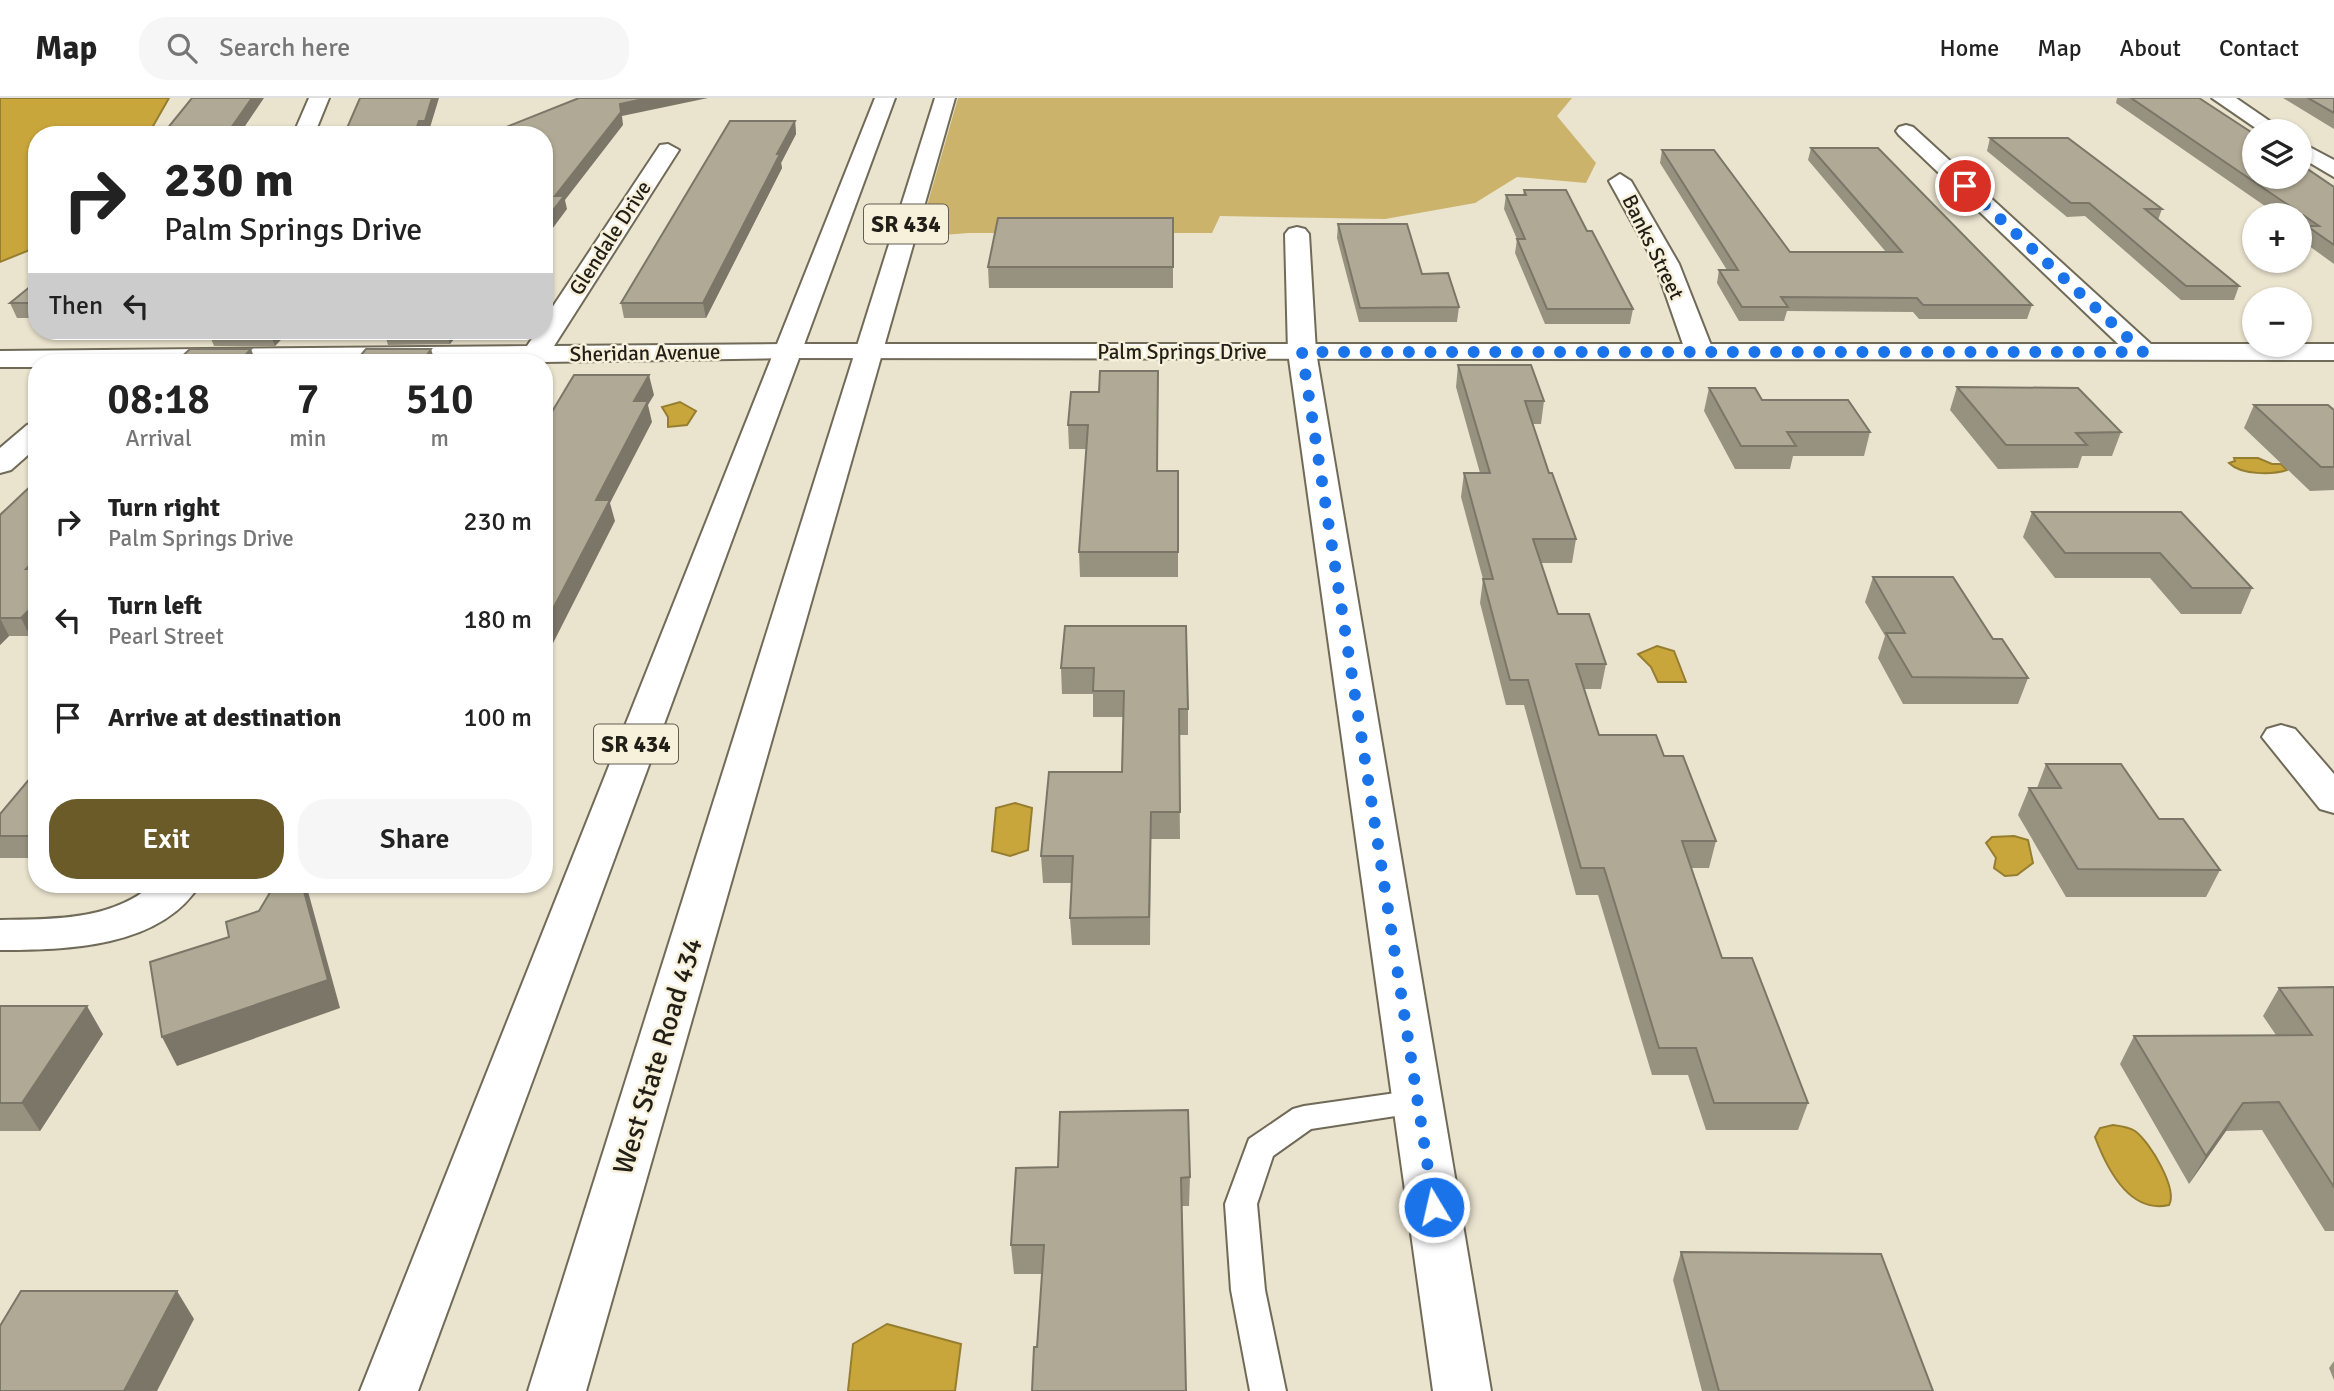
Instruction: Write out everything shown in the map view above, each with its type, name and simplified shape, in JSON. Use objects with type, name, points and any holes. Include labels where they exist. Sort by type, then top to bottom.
[{"type":"street","points":[[307,126],[319,98]]},
{"type":"street","name":"SR 434","points":[[389,1391],[885,98]]},
{"type":"street","name":"SR 434","points":[[871,352],[945,98]]},
{"type":"street","points":[[2222,98],[2255,119]]},
{"type":"street","points":[[1906,131],[2143,352]]},
{"type":"street","name":"Glendale Drive","points":[[553,327],[668,150]]},
{"type":"street","points":[[2312,156],[2334,170]]},
{"type":"street","name":"Banks Street","points":[[1620,181],[1667,264],[1700,353]]},
{"type":"street","points":[[1297,234],[1302,352],[1462,1391]]},
{"type":"street","points":[[122,354],[137,340]]},
{"type":"street","name":"Palm Springs Drive","points":[[786,352],[2334,352]]},
{"type":"street","name":"Sheridan Avenue","points":[[553,358],[786,352]]},
{"type":"street","name":"West State Road 434","points":[[557,1391],[871,352]]},
{"type":"street","name":"Sheridan Avenue","points":[[0,359],[28,359]]},
{"type":"street","points":[[0,464],[28,439]]},
{"type":"street","points":[[2281,737],[2334,800]]},
{"type":"street","points":[[0,935],[59,935],[98,930],[142,911],[167,893]]},
{"type":"lane","points":[[1268,1391],[1248,1290],[1241,1204],[1260,1149],[1304,1118],[1417,1102]]},
{"type":"shaded area","points":[[0,98],[169,98],[153,126],[28,126],[28,251],[0,262]]},
{"type":"shaded area","points":[[958,98],[1572,98],[1557,116],[1596,163],[1586,183],[1517,177],[1475,203],[1385,219],[1220,216],[1212,233],[968,233],[918,237]]},
{"type":"shaded area","points":[[680,402],[696,411],[687,425],[668,427],[668,417],[662,407]]},
{"type":"shaded area","points":[[2234,458],[2258,458],[2272,464],[2281,464],[2287,470],[2273,473],[2249,472],[2229,463],[2235,461]]},
{"type":"shaded area","points":[[1657,646],[1674,651],[1686,682],[1658,682],[1651,667],[1638,654]]},
{"type":"shaded area","points":[[1015,803],[1032,808],[1028,850],[1010,856],[992,851],[996,808]]},
{"type":"shaded area","points":[[2014,836],[2028,840],[2033,863],[2017,875],[2005,876],[1994,868],[1996,858],[1986,843],[1992,837]]},
{"type":"shaded area","points":[[2113,1125],[2133,1130],[2148,1145],[2170,1188],[2169,1205],[2142,1203],[2131,1196],[2113,1175],[2095,1137],[2100,1128]]},
{"type":"shaded area","points":[[887,1324],[961,1344],[955,1391],[848,1391],[853,1344]]},
{"type":"building","points":[[192,98],[252,98],[232,126],[169,126]]},
{"type":"building","points":[[360,98],[432,98],[425,121],[419,121],[417,126],[348,126]]},
{"type":"building","points":[[579,98],[648,98],[620,104],[621,112],[555,196],[564,196],[553,210],[553,126],[509,126]]},
{"type":"building","points":[[2131,98],[2199,98],[2242,126],[2242,174]]},
{"type":"building","points":[[2308,98],[2334,98],[2334,113]]},
{"type":"building","points":[[730,121],[795,121],[703,303],[621,303]]},
{"type":"building","points":[[1990,138],[2068,138],[2162,209],[2145,209],[2239,286],[2186,286],[2089,203],[2071,203]]},
{"type":"building","points":[[1811,148],[1878,148],[2032,305],[1923,305],[1917,298],[1781,297],[1788,307],[1742,307],[1719,270],[1738,270],[1662,150],[1714,150],[1790,252],[1902,252]]},
{"type":"building","points":[[2312,172],[2334,187],[2334,245],[2312,230],[2312,226],[2319,226],[2312,221],[2312,203],[2285,203],[2265,189],[2312,189]]},
{"type":"building","points":[[1524,190],[1566,190],[1587,231],[1592,231],[1633,309],[1547,309],[1517,239],[1525,239],[1506,195],[1526,195]]},
{"type":"building","points":[[998,218],[1173,218],[1173,267],[988,267]]},
{"type":"building","points":[[1338,224],[1407,224],[1422,274],[1448,273],[1459,307],[1360,308]]},
{"type":"building","points":[[28,288],[28,303],[10,303]]},
{"type":"building","points":[[190,349],[251,349],[246,354],[185,354]]},
{"type":"building","points":[[366,349],[431,349],[428,354],[362,354]]},
{"type":"building","points":[[1458,365],[1531,365],[1544,401],[1525,401],[1549,473],[1552,473],[1576,539],[1533,539],[1558,614],[1589,614],[1606,664],[1576,664],[1599,735],[1656,735],[1664,756],[1683,756],[1716,841],[1682,841],[1722,958],[1752,958],[1808,1103],[1714,1103],[1696,1048],[1659,1048],[1604,868],[1581,868],[1528,680],[1510,680],[1483,579],[1493,579],[1464,473],[1490,473]]},
{"type":"building","points":[[1100,371],[1158,371],[1157,471],[1178,471],[1178,552],[1079,552],[1088,425],[1068,425],[1071,392],[1099,392]]},
{"type":"building","points":[[574,375],[649,375],[634,401],[648,401],[596,500],[610,500],[553,609],[553,410]]},
{"type":"building","points":[[1957,387],[2078,388],[2121,432],[2076,433],[2087,445],[2006,445]]},
{"type":"building","points":[[1709,388],[1755,388],[1762,400],[1848,400],[1870,432],[1787,432],[1796,446],[1741,446]]},
{"type":"building","points":[[2254,405],[2328,405],[2334,410],[2334,467],[2321,467]]},
{"type":"building","points":[[28,489],[28,611],[21,618],[0,618],[0,515]]},
{"type":"building","points":[[2032,512],[2181,512],[2252,588],[2192,588],[2160,553],[2065,553]]},
{"type":"building","points":[[1873,577],[1953,577],[1993,639],[2002,639],[2028,678],[1912,677],[1886,633],[1905,633]]},
{"type":"building","points":[[1065,626],[1186,626],[1188,709],[1179,709],[1180,812],[1151,812],[1149,917],[1070,918],[1073,856],[1041,856],[1049,772],[1122,772],[1124,691],[1093,691],[1094,668],[1061,668]]},
{"type":"building","points":[[2046,764],[2121,764],[2159,819],[2183,819],[2220,870],[2078,869],[2029,788],[2061,788]]},
{"type":"building","points":[[28,781],[28,836],[0,836],[0,814]]},
{"type":"building","points":[[270,893],[304,893],[328,980],[162,1037],[150,962],[229,937],[226,922],[259,911]]},
{"type":"building","points":[[2334,987],[2334,1187],[2279,1102],[2243,1103],[2206,1156],[2134,1036],[2312,1035],[2279,988]]},
{"type":"building","points":[[0,1006],[87,1006],[22,1103],[0,1103]]},
{"type":"building","points":[[1188,1110],[1190,1177],[1181,1178],[1186,1391],[1032,1391],[1044,1245],[1011,1245],[1016,1168],[1058,1167],[1060,1112]]},
{"type":"building","points":[[1681,1252],[1881,1254],[1933,1391],[1719,1391]]},
{"type":"building","points":[[21,1291],[177,1291],[124,1391],[0,1391],[0,1326]]},
{"type":"route","points":[[1434,1207],[1302,352],[2143,352],[1965,186]]}]
